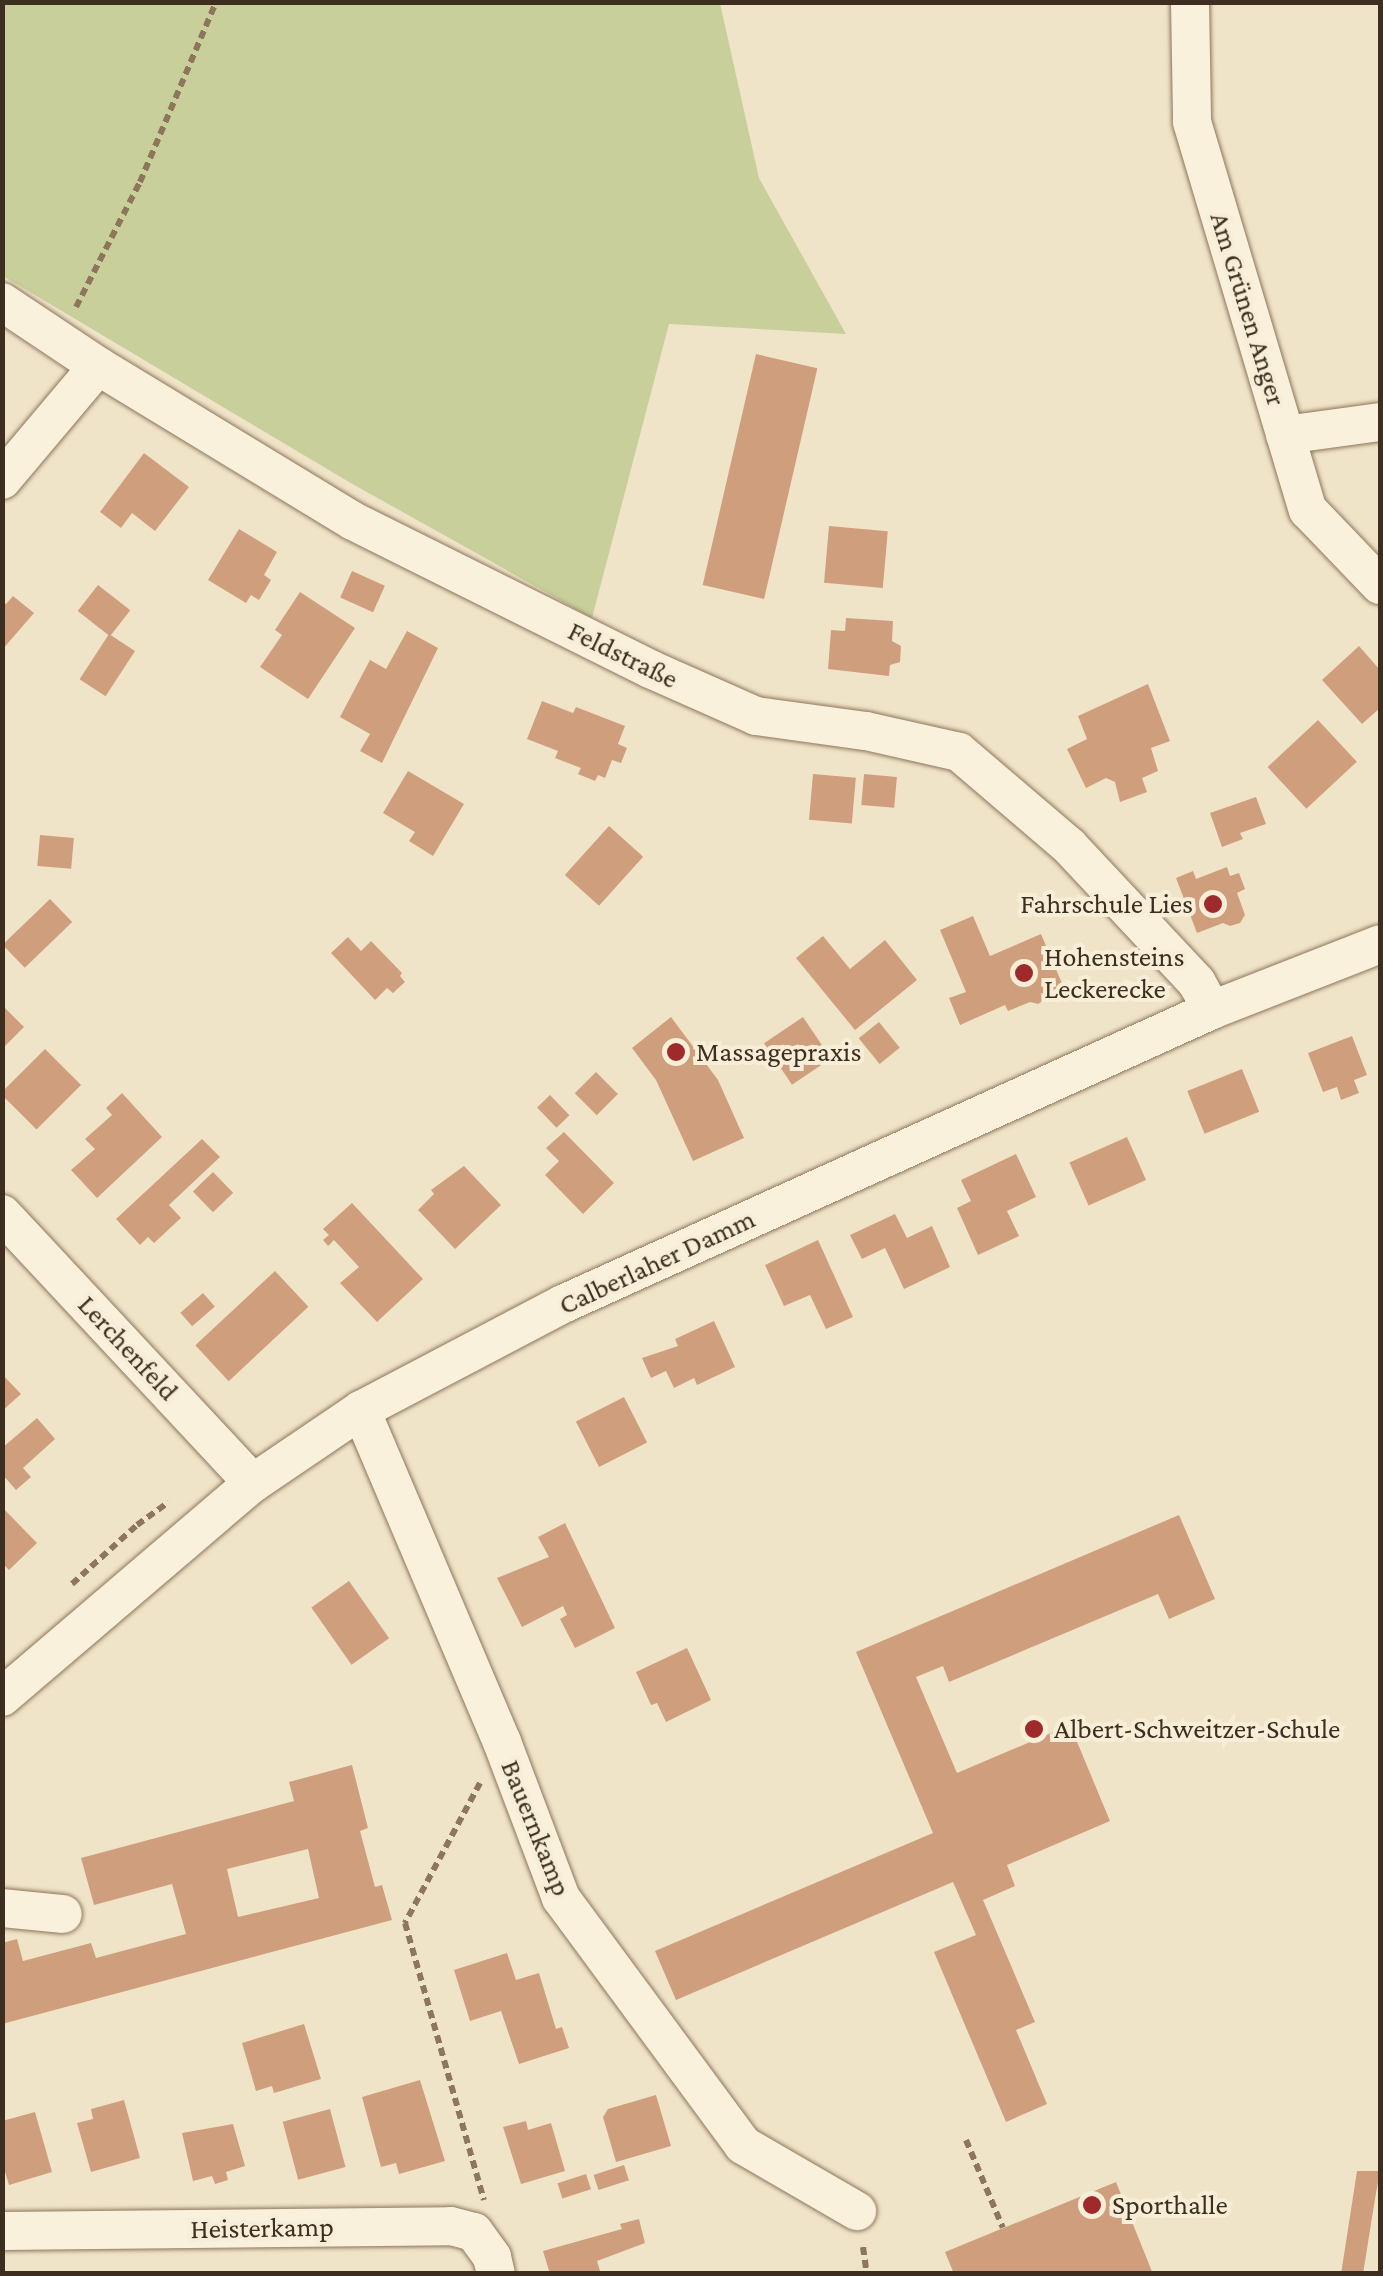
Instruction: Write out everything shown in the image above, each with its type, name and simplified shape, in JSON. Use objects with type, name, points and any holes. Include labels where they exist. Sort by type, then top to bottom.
[{"type":"street","name":"Am Grünen Anger","points":[[1190,2],[1192,122],[1308,510],[1380,585]]},
{"type":"street","name":"Feldstraße","points":[[2,302],[98,366],[353,521],[667,677],[756,716],[866,731],[959,752],[1069,846],[1197,983],[1212,1010]]},
{"type":"street","points":[[2,480],[98,366]]},
{"type":"street","points":[[1285,435],[1380,422]]},
{"type":"street","name":"Calberlaher Damm","points":[[2,1697],[253,1482],[361,1410],[563,1304],[1212,1010],[1380,944]]},
{"type":"street","name":"Lerchenfeld","points":[[2,1214],[253,1482]]},
{"type":"street","name":"Bauernkamp","points":[[361,1410],[502,1742],[561,1898],[742,2145],[857,2211]]},
{"type":"street","points":[[2,1908],[62,1914]]},
{"type":"street","name":"Heisterkamp","points":[[2,2231],[451,2226],[474,2232]]},
{"type":"street","points":[[474,2232],[492,2257],[496,2274]]},
{"type":"path","points":[[60,340],[140,182],[216,2]]},
{"type":"path","points":[[474,2232],[485,2203],[405,1923],[502,1742]]},
{"type":"path","points":[[966,2140],[1003,2228]]},
{"type":"green space","points":[[2,3],[720,3],[759,178],[846,334],[669,324],[592,618],[349,482],[3,276]]},
{"type":"building","points":[[756,354],[817,368],[764,599],[703,585]]},
{"type":"building","points":[[144,453],[189,487],[155,531],[132,513],[121,528],[100,512]]},
{"type":"building","points":[[829,526],[888,531],[883,588],[824,583]]},
{"type":"building","points":[[239,529],[277,552],[264,575],[271,580],[259,600],[251,595],[246,603],[208,580]]},
{"type":"building","points":[[352,571],[385,586],[373,612],[340,597]]},
{"type":"building","points":[[98,585],[130,610],[110,636],[78,611]]},
{"type":"building","points":[[300,592],[355,628],[308,699],[260,667],[282,635],[275,630]]},
{"type":"building","points":[[13,596],[34,613],[2,650],[2,601],[6,604]]},
{"type":"building","points":[[846,618],[893,621],[892,641],[901,646],[900,662],[890,665],[889,676],[828,669],[831,630],[845,631]]},
{"type":"building","points":[[407,631],[438,648],[382,763],[360,751],[370,734],[340,717],[370,660],[386,669]]},
{"type":"building","points":[[109,634],[135,651],[106,696],[80,679]]},
{"type":"building","points":[[1359,646],[1380,670],[1380,708],[1362,724],[1322,680]]},
{"type":"building","points":[[1148,684],[1170,741],[1151,748],[1158,771],[1142,778],[1147,792],[1120,802],[1115,782],[1106,778],[1086,788],[1067,749],[1087,739],[1078,716]]},
{"type":"building","points":[[542,701],[573,713],[576,707],[625,726],[618,744],[627,748],[621,763],[612,760],[605,778],[598,775],[595,781],[578,774],[581,768],[555,758],[558,751],[527,739]]},
{"type":"building","points":[[1318,720],[1357,762],[1306,809],[1268,767]]},
{"type":"building","points":[[408,771],[464,804],[433,856],[409,841],[415,832],[383,813]]},
{"type":"building","points":[[813,774],[856,778],[852,824],[809,820]]},
{"type":"building","points":[[864,774],[897,777],[894,808],[861,805]]},
{"type":"building","points":[[1256,797],[1266,824],[1240,833],[1243,839],[1222,847],[1210,813]]},
{"type":"building","points":[[609,826],[643,857],[599,906],[565,875]]},
{"type":"building","points":[[40,835],[74,838],[71,869],[37,866]]},
{"type":"building","name":"Fahrschule Lies","points":[[1227,867],[1230,876],[1239,873],[1245,889],[1237,893],[1245,915],[1240,923],[1223,923],[1197,933],[1176,878],[1193,871],[1196,879]]},
{"type":"building","points":[[50,899],[72,922],[25,968],[3,945]]},
{"type":"building","points":[[973,916],[990,956],[1041,934],[1064,988],[1038,1004],[1030,1002],[1008,1011],[1005,1005],[960,1025],[949,998],[966,992],[940,930]]},
{"type":"building","points":[[823,936],[850,969],[885,940],[917,980],[855,1030],[796,958]]},
{"type":"building","points":[[348,937],[361,951],[371,941],[402,973],[405,982],[393,993],[387,988],[375,1000],[331,953]]},
{"type":"building","points":[[2,1005],[24,1027],[2,1049]]},
{"type":"building","points":[[671,1017],[718,1080],[744,1138],[693,1161],[656,1080],[632,1048]]},
{"type":"building","points":[[803,1017],[831,1058],[792,1085],[764,1043]]},
{"type":"building","points":[[879,1022],[900,1048],[880,1064],[859,1038]]},
{"type":"building","points":[[1352,1036],[1367,1075],[1354,1080],[1359,1093],[1341,1100],[1337,1087],[1323,1092],[1308,1053]]},
{"type":"building","points":[[45,1049],[81,1085],[37,1130],[2,1092]]},
{"type":"building","points":[[1242,1069],[1259,1112],[1205,1134],[1187,1091]]},
{"type":"building","points":[[596,1072],[618,1094],[597,1115],[575,1093]]},
{"type":"building","points":[[122,1093],[162,1137],[97,1198],[71,1170],[95,1149],[85,1139],[112,1115],[106,1108]]},
{"type":"building","points":[[550,1095],[569,1115],[557,1128],[537,1108]]},
{"type":"building","points":[[564,1132],[614,1183],[583,1214],[545,1175],[559,1161],[546,1148]]},
{"type":"building","points":[[1127,1137],[1146,1180],[1089,1206],[1069,1163]]},
{"type":"building","points":[[202,1139],[220,1157],[169,1205],[181,1218],[154,1243],[148,1237],[140,1245],[116,1219]]},
{"type":"building","points":[[1016,1154],[1036,1197],[1007,1211],[1019,1236],[978,1255],[957,1208],[971,1201],[961,1180]]},
{"type":"building","points":[[464,1166],[501,1205],[455,1249],[418,1210],[434,1194],[431,1190]]},
{"type":"building","points":[[213,1172],[233,1193],[213,1212],[193,1191]]},
{"type":"building","points":[[352,1203],[423,1279],[377,1322],[340,1283],[359,1267],[334,1240],[328,1246],[323,1240],[329,1235],[323,1229]]},
{"type":"building","points":[[895,1214],[907,1238],[932,1226],[950,1267],[904,1289],[885,1248],[862,1259],[850,1235]]},
{"type":"building","points":[[818,1240],[853,1317],[826,1329],[810,1295],[784,1306],[765,1265]]},
{"type":"building","points":[[275,1271],[308,1307],[229,1381],[195,1345]]},
{"type":"building","points":[[203,1293],[215,1307],[192,1326],[180,1313]]},
{"type":"building","points":[[714,1321],[735,1367],[697,1385],[694,1378],[674,1388],[666,1371],[651,1378],[642,1358],[678,1346],[675,1339]]},
{"type":"building","points":[[2,1374],[21,1394],[2,1411]]},
{"type":"building","points":[[624,1397],[647,1442],[599,1467],[576,1422]]},
{"type":"building","points":[[37,1418],[55,1439],[23,1468],[31,1477],[16,1490],[2,1474],[2,1448]]},
{"type":"building","points":[[2,1507],[37,1543],[9,1570],[2,1563]]},
{"type":"building","points":[[1179,1515],[1215,1599],[1169,1619],[1158,1594],[949,1682],[943,1666],[916,1677],[957,1773],[1070,1725],[1110,1821],[1007,1865],[1015,1886],[983,1900],[1035,2022],[1016,2030],[1047,2104],[1006,2122],[934,1952],[976,1935],[953,1882],[676,2000],[655,1951],[933,1833],[856,1652]]},
{"type":"building","points":[[565,1523],[615,1628],[575,1648],[560,1619],[567,1615],[563,1606],[522,1627],[497,1578],[549,1557],[538,1537]]},
{"type":"building","points":[[349,1581],[389,1638],[351,1665],[311,1607]]},
{"type":"building","points":[[687,1648],[711,1700],[666,1722],[657,1703],[651,1705],[636,1672]]},
{"type":"building","points":[[352,1765],[368,1828],[360,1831],[375,1887],[382,1885],[392,1920],[2,2024],[2,1943],[17,1939],[23,1961],[91,1943],[96,1958],[186,1934],[172,1884],[94,1905],[81,1858],[294,1801],[289,1782]],"holes":[[[308,1849],[319,1898],[238,1917],[227,1869]]]},
{"type":"building","points":[[507,1953],[516,1980],[539,1973],[556,2029],[562,2027],[569,2048],[519,2064],[501,2011],[470,2021],[454,1970]]},
{"type":"building","points":[[304,2024],[321,2079],[274,2093],[272,2086],[256,2091],[242,2043]]},
{"type":"building","points":[[420,2080],[445,2161],[399,2174],[396,2163],[381,2167],[362,2097]]},
{"type":"building","points":[[656,2095],[671,2146],[616,2162],[603,2117],[608,2109]]},
{"type":"building","points":[[124,2100],[140,2158],[91,2172],[77,2123],[93,2119],[91,2109]]},
{"type":"building","points":[[330,2109],[346,2167],[298,2180],[283,2122]]},
{"type":"building","points":[[35,2112],[52,2172],[9,2185],[2,2162],[2,2121]]},
{"type":"building","points":[[526,2121],[528,2130],[551,2123],[565,2171],[521,2184],[503,2127]]},
{"type":"building","points":[[233,2124],[245,2166],[226,2172],[228,2180],[215,2184],[212,2176],[193,2181],[182,2133]]},
{"type":"building","points":[[624,2165],[629,2180],[599,2190],[594,2175]]},
{"type":"building","points":[[1357,2171],[1380,2171],[1363,2274],[1341,2274]]},
{"type":"building","points":[[586,2174],[591,2189],[562,2198],[557,2183]]},
{"type":"building","name":"Sporthalle","points":[[1116,2182],[1153,2274],[954,2274],[945,2252]]},
{"type":"building","points":[[639,2219],[645,2243],[597,2261],[601,2274],[550,2274],[543,2251],[622,2229],[620,2224]]},
{"type":"place","name":"Fahrschule Lies","points":[[1213,904]]},
{"type":"place","name":"Hohensteins Leckerecke","points":[[1024,973]]},
{"type":"place","name":"Massagepraxis","points":[[676,1052]]},
{"type":"place","name":"Albert-Schweitzer-Schule","points":[[1034,1729]]},
{"type":"place","name":"Sporthalle","points":[[1092,2205]]}]
